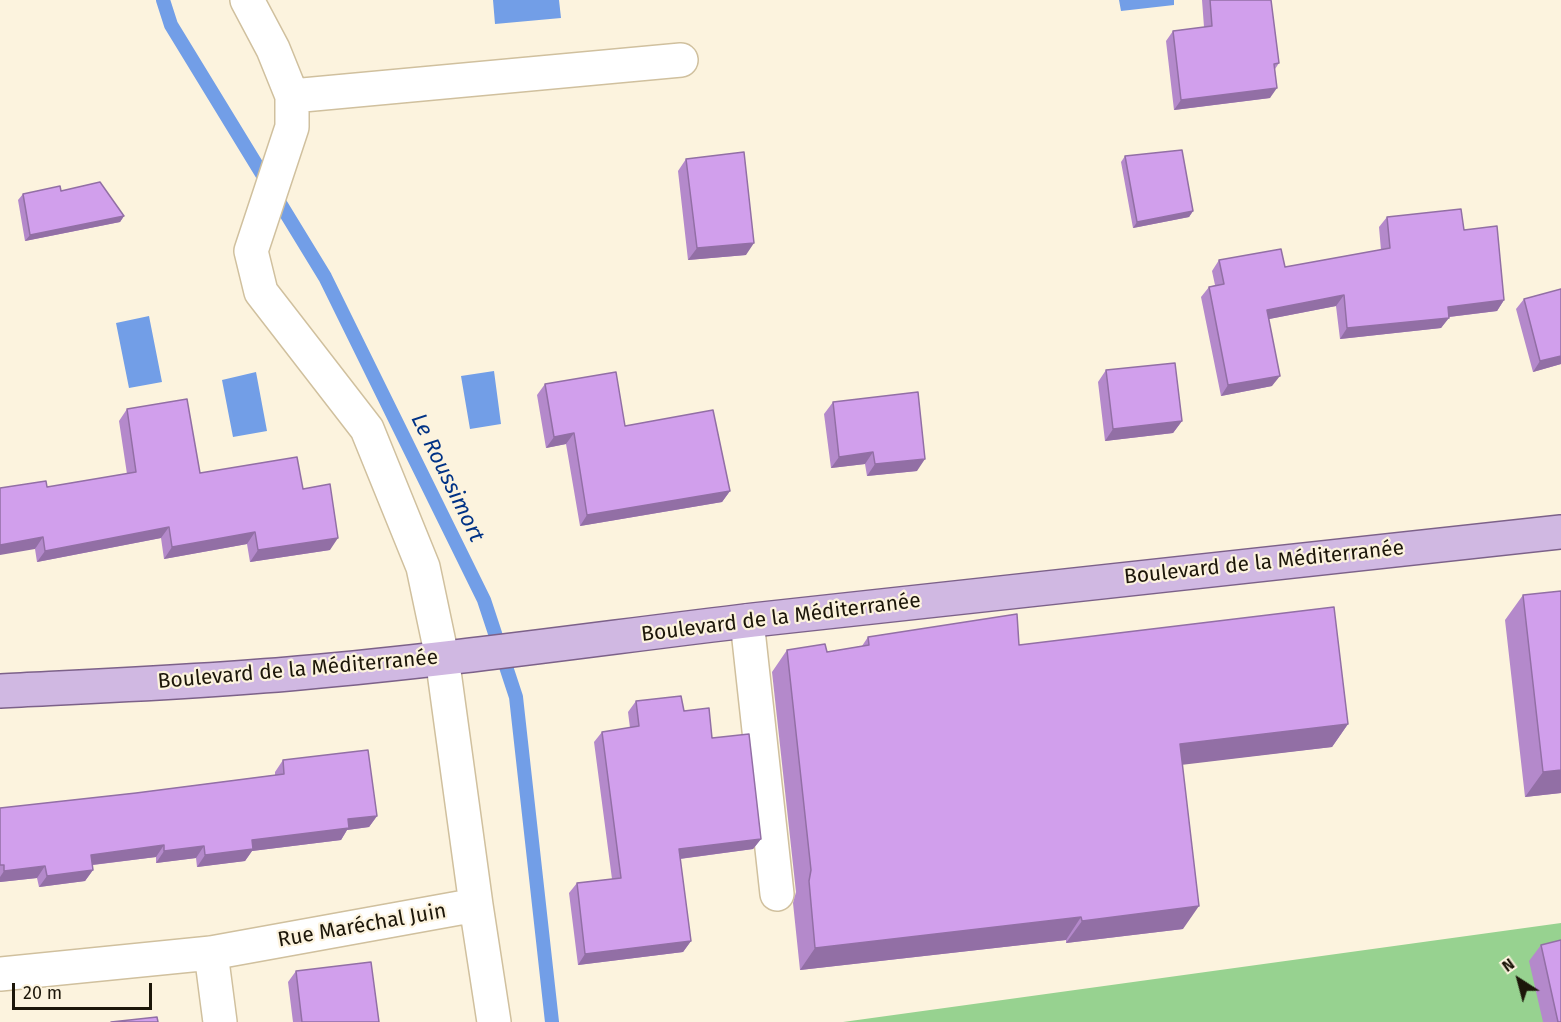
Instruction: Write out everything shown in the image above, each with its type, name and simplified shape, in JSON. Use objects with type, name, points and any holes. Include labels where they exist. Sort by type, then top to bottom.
[{"type":"main road","name":"Boulevard de la Méditerranée","points":[[0,691],[300,673],[1172,572],[1561,532]]},
{"type":"street","points":[[247,0],[273,49],[292,112],[681,60]]},
{"type":"street","name":"Rue Maréchal Juin","points":[[0,974],[211,953],[476,906],[456,656],[367,429],[261,292],[251,251],[292,112]]},
{"type":"street","points":[[747,621],[777,894]]},
{"type":"street","points":[[476,906],[494,1022]]},
{"type":"street","points":[[211,953],[220,1022]]},
{"type":"green space","points":[[1561,923],[1561,1022],[843,1022]]},
{"type":"water","points":[[493,0],[559,0],[561,18],[495,24]]},
{"type":"water","points":[[1119,0],[1174,0],[1174,5],[1121,11]]},
{"type":"water","points":[[149,316],[162,382],[129,388],[116,323]]},
{"type":"water","points":[[494,371],[501,424],[470,429],[461,376]]},
{"type":"water","points":[[256,372],[267,431],[233,437],[222,380]]},
{"type":"building","points":[[1210,0],[1271,0],[1279,63],[1274,64],[1277,88],[1181,100],[1173,31],[1212,26]]},
{"type":"building","points":[[1182,150],[1193,211],[1137,222],[1125,156]]},
{"type":"building","points":[[744,152],[754,243],[697,248],[686,159]]},
{"type":"building","points":[[100,182],[124,216],[30,235],[23,194],[60,186],[61,191]]},
{"type":"building","points":[[1461,209],[1464,230],[1497,226],[1504,300],[1448,307],[1449,318],[1347,328],[1344,295],[1267,310],[1280,376],[1228,385],[1209,287],[1224,284],[1219,260],[1281,249],[1285,267],[1390,248],[1387,217]]},
{"type":"building","points":[[1561,289],[1561,356],[1540,361],[1524,299]]},
{"type":"building","points":[[1175,363],[1182,421],[1113,429],[1106,370]]},
{"type":"building","points":[[616,372],[625,426],[713,410],[730,491],[587,515],[574,433],[554,437],[545,384]]},
{"type":"building","points":[[918,392],[925,459],[875,464],[873,452],[839,457],[833,402]]},
{"type":"building","points":[[187,399],[200,473],[297,457],[303,489],[330,484],[338,538],[258,550],[255,532],[172,547],[169,527],[45,551],[43,537],[0,545],[0,488],[46,481],[47,487],[136,472],[127,409]]},
{"type":"building","points":[[1561,591],[1561,770],[1543,772],[1523,595]]},
{"type":"building","points":[[1334,607],[1348,724],[1180,744],[1199,906],[1082,921],[1081,917],[815,948],[809,881],[811,870],[787,650],[825,644],[827,652],[869,645],[868,637],[1017,614],[1019,645]]},
{"type":"building","points":[[681,696],[684,711],[709,708],[712,738],[749,734],[761,839],[679,849],[691,941],[585,954],[577,883],[621,878],[602,732],[639,726],[636,701]]},
{"type":"building","points":[[368,750],[377,816],[348,819],[349,828],[252,840],[253,849],[205,855],[204,846],[164,851],[164,845],[91,855],[93,870],[47,876],[45,866],[4,871],[4,865],[0,865],[0,808],[284,774],[283,760]]},
{"type":"building","points":[[1561,940],[1561,1022],[1558,1022],[1541,945]]},
{"type":"building","points":[[371,962],[379,1022],[302,1022],[296,971]]},
{"type":"building","points":[[157,1017],[158,1022],[111,1022]]},
{"type":"waterway","name":"Le Roussimort","points":[[163,0],[171,25],[325,277],[484,600],[516,697],[552,1022]]}]
